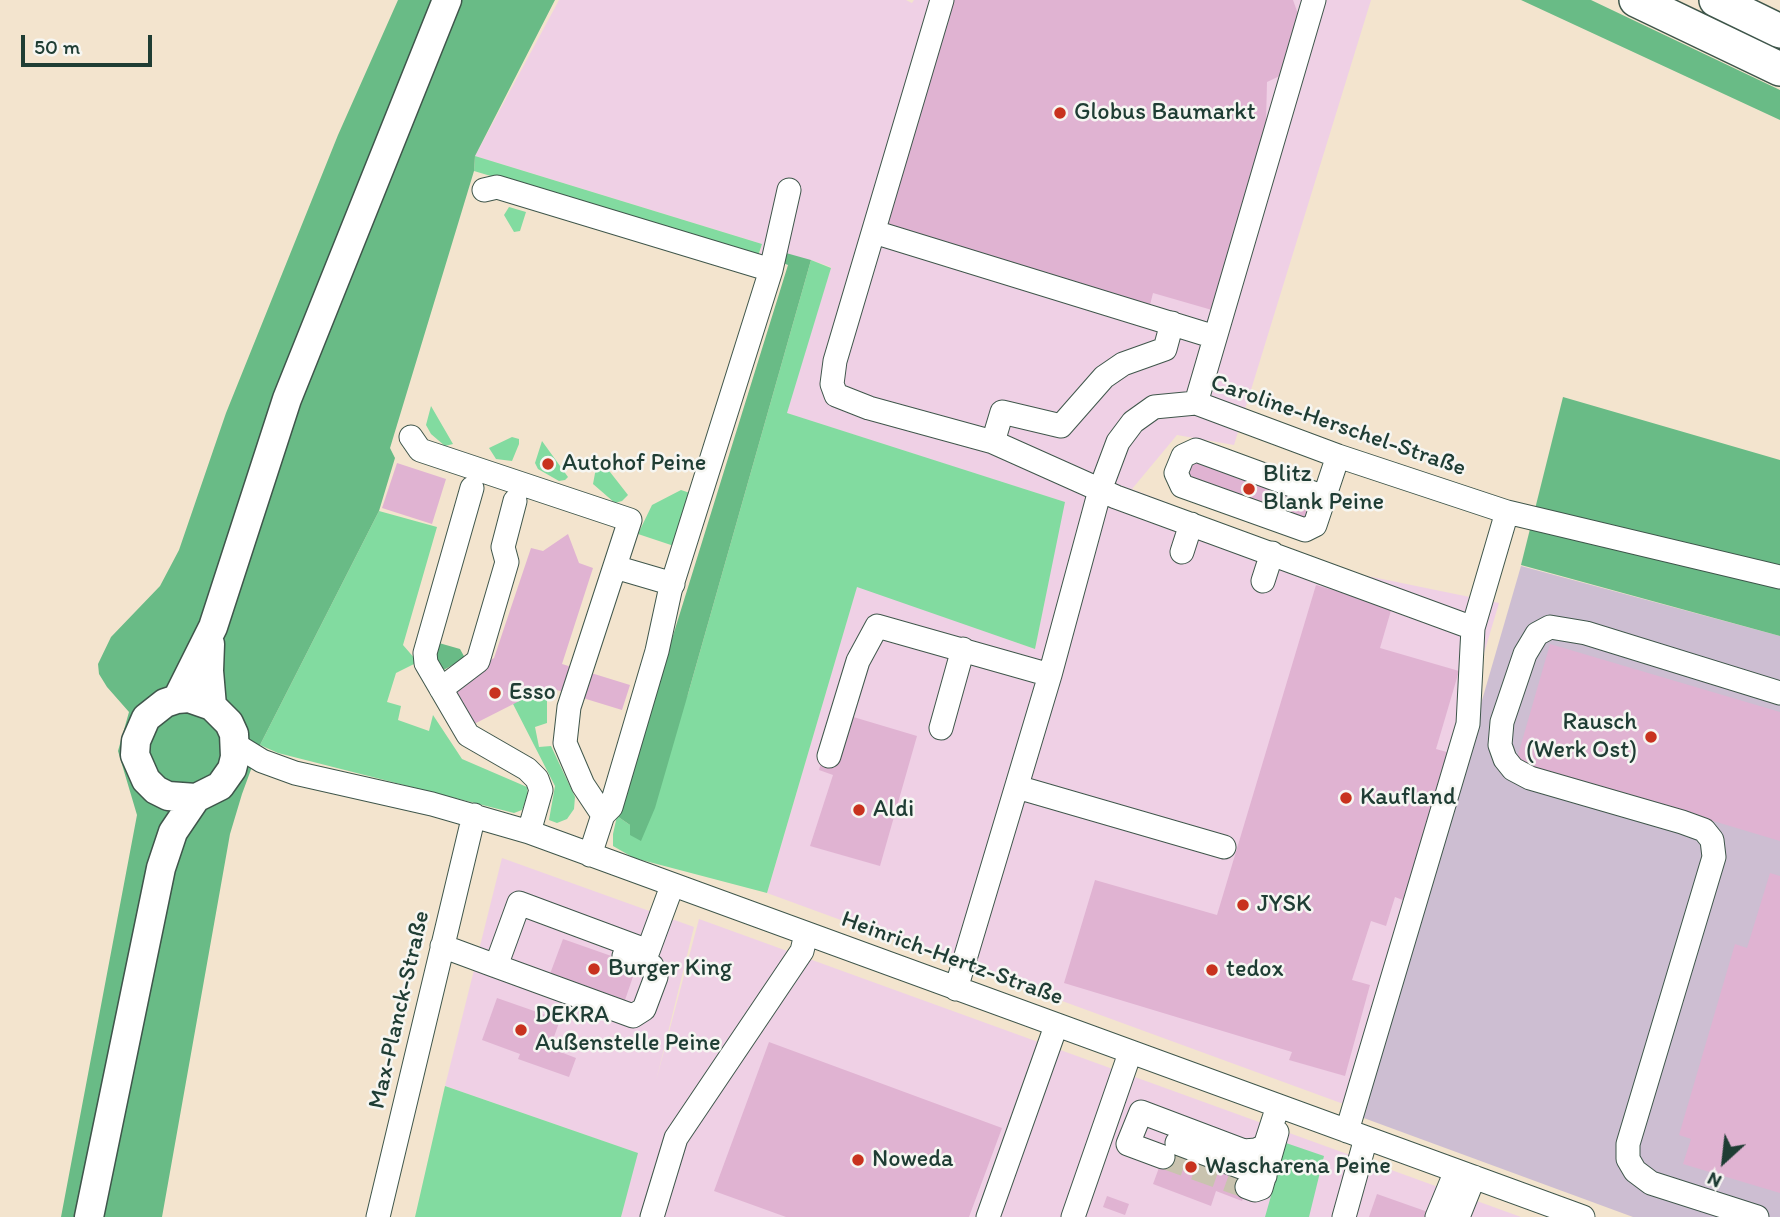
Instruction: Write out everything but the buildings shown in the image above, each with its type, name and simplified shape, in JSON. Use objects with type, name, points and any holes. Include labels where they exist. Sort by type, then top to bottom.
[{"type":"highway","points":[[1636,0],[1780,69]]},
{"type":"highway","points":[[1716,0],[1780,31]]},
{"type":"main road","points":[[177,699],[213,627],[287,399],[447,0]]},
{"type":"main road","points":[[212,706],[209,671],[213,627]]},
{"type":"main road","points":[[189,698],[212,706],[229,723],[236,745],[232,769],[226,780],[212,792],[195,799],[168,796],[156,790],[139,768],[136,741],[146,718],[165,702],[177,699],[189,698]]},
{"type":"main road","points":[[156,790],[164,830],[161,868]]},
{"type":"main road","points":[[89,1217],[161,868],[173,832],[195,799]]},
{"type":"street","points":[[942,0],[835,361],[832,384],[836,395],[869,408],[993,442],[1100,490],[1473,628]]},
{"type":"street","points":[[1196,403],[1314,0]]},
{"type":"street","points":[[484,190],[497,187],[771,270]]},
{"type":"street","points":[[590,855],[603,815],[611,807],[657,651],[673,584],[771,270],[789,190]]},
{"type":"street","points":[[874,232],[1215,337]]},
{"type":"street","points":[[993,442],[1002,412],[1060,426],[1104,377],[1123,364],[1165,349],[1172,323]]},
{"type":"street","name":"Caroline-Herschel-Straße","points":[[956,989],[1050,675],[1100,490],[1118,442],[1133,422],[1154,407],[1196,403],[1338,456],[1507,512],[1780,577]]},
{"type":"street","points":[[411,438],[420,450],[630,520],[569,708],[565,743],[583,785],[603,815]]},
{"type":"street","points":[[1324,497],[1196,450],[1183,456],[1176,473],[1182,486],[1305,530],[1315,525],[1338,456]]},
{"type":"street","points":[[472,488],[425,653],[441,689],[468,735],[527,769],[537,779],[541,790],[530,832]]},
{"type":"street","points":[[441,689],[478,661],[507,562],[503,547],[515,501]]},
{"type":"street","points":[[1344,1217],[1356,1134],[1468,724],[1473,628],[1507,512]]},
{"type":"street","points":[[1182,552],[1191,524]]},
{"type":"street","points":[[1263,581],[1272,554]]},
{"type":"street","points":[[615,567],[673,584]]},
{"type":"street","points":[[829,755],[858,661],[877,626],[1050,675]]},
{"type":"street","points":[[1757,1217],[1651,1183],[1635,1171],[1628,1159],[1628,1144],[1714,857],[1712,840],[1704,830],[1682,822],[1530,778],[1513,769],[1505,759],[1500,745],[1502,722],[1525,653],[1538,634],[1550,627],[1586,633],[1780,693]]},
{"type":"street","points":[[941,728],[963,649]]},
{"type":"street","name":"Heinrich-Hertz-Straße","points":[[236,745],[262,761],[295,773],[474,815],[530,832],[1130,1054],[1465,1174],[1530,1208],[1583,1217]]},
{"type":"street","name":"Heinrich-Hertz-Straße","points":[[226,780],[258,772],[295,773]]},
{"type":"street","points":[[1017,786],[1224,847]]},
{"type":"street","name":"Max-Planck-Straße","points":[[378,1217],[474,815]]},
{"type":"street","points":[[496,966],[519,903],[648,951],[673,886]]},
{"type":"street","points":[[442,946],[633,1016],[644,1009],[656,977],[652,966],[588,943],[589,929]]},
{"type":"street","points":[[652,1217],[676,1138],[802,951],[806,934]]},
{"type":"street","points":[[988,1217],[1056,1026]]},
{"type":"street","points":[[1078,1216],[1130,1054]]},
{"type":"street","points":[[1282,1107],[1256,1182],[1170,1150],[1128,1144],[1141,1112],[1244,1151],[1256,1150],[1265,1146],[1282,1107]]},
{"type":"street","points":[[1437,1217],[1465,1174]]},
{"type":"street","points":[[1458,1217],[1465,1174]]},
{"type":"shaded area","points":[[559,0],[906,0],[912,3],[914,0],[1371,0],[1234,445],[1177,435],[1132,489],[1343,571],[1499,603],[1349,1106],[767,893],[857,586],[1035,649],[1064,502],[786,413],[831,267],[811,260],[788,265],[759,256],[762,244],[475,156]]},
{"type":"shaded area","points":[[1521,566],[1780,636],[1780,1217],[1633,1217],[1361,1117]]},
{"type":"shaded area","points":[[502,858],[694,927],[656,1081],[699,919],[1521,1217],[621,1217],[637,1153],[445,1086]]},
{"type":"green space","points":[[398,0],[555,0],[475,156],[474,171],[390,448],[395,458],[379,511],[260,745],[242,794],[230,834],[162,1217],[61,1217],[137,815],[118,751],[129,712],[107,687],[99,674],[98,664],[111,637],[160,586],[179,550],[226,413],[338,135]]},
{"type":"green space","points":[[1521,0],[1591,0],[1780,90],[1780,120]]},
{"type":"green space","points":[[475,156],[762,244],[758,256],[474,171]]},
{"type":"green space","points":[[509,207],[526,212],[520,231],[514,232],[504,215]]},
{"type":"green space","points":[[786,253],[811,260],[655,808],[641,841],[630,835],[630,825],[617,816],[788,265],[783,263]]},
{"type":"green space","points":[[811,260],[831,268],[787,413],[1065,502],[1035,649],[857,587],[767,893],[634,858],[613,846],[613,834],[617,816],[630,825],[688,694]]},
{"type":"green space","points":[[1563,397],[1780,460],[1780,636],[1521,565]]},
{"type":"green space","points":[[431,406],[453,444],[445,446],[431,434],[426,425]]},
{"type":"green space","points":[[512,437],[519,439],[519,444],[512,461],[496,459],[489,448]]},
{"type":"green space","points":[[542,441],[568,477],[565,480],[559,481],[538,469],[535,463]]},
{"type":"green space","points":[[603,463],[628,495],[622,501],[615,503],[593,484],[596,468]]},
{"type":"green space","points":[[681,490],[693,494],[677,547],[638,534],[652,505]]},
{"type":"green space","points":[[379,511],[437,527],[403,645],[416,660],[414,664],[396,673],[387,702],[401,706],[398,720],[429,731],[433,715],[462,759],[527,787],[528,795],[522,810],[514,813],[278,753],[260,745]]},
{"type":"green space","points":[[439,643],[460,649],[465,658],[440,672],[429,650]]},
{"type":"green space","points":[[547,687],[547,723],[535,727],[539,747],[551,746],[575,797],[574,809],[567,819],[557,823],[549,820],[555,786],[512,702]]},
{"type":"green space","points":[[445,1086],[638,1153],[621,1217],[415,1217]]},
{"type":"green space","points":[[1286,1143],[1324,1156],[1309,1217],[1265,1217]]},
{"type":"tunnel","points":[[1163,1157],[1247,1187]]},
{"type":"place","name":"Globus Baumarkt","points":[[1060,113]]},
{"type":"place","name":"Autohof Peine","points":[[548,464]]},
{"type":"place","name":"Blitz Blank Peine","points":[[1249,489]]},
{"type":"place","name":"Esso","points":[[495,693]]},
{"type":"place","name":"Rausch (Werk Ost)","points":[[1651,737]]},
{"type":"place","name":"Kaufland","points":[[1346,798]]},
{"type":"place","name":"Aldi","points":[[859,810]]},
{"type":"place","name":"JYSK","points":[[1243,905]]},
{"type":"place","name":"Burger King","points":[[594,969]]},
{"type":"place","name":"tedox","points":[[1212,970]]},
{"type":"place","name":"DEKRA Außenstelle Peine","points":[[521,1030]]},
{"type":"place","name":"Noweda","points":[[858,1160]]},
{"type":"place","name":"Wascharena Peine","points":[[1191,1167]]}]
